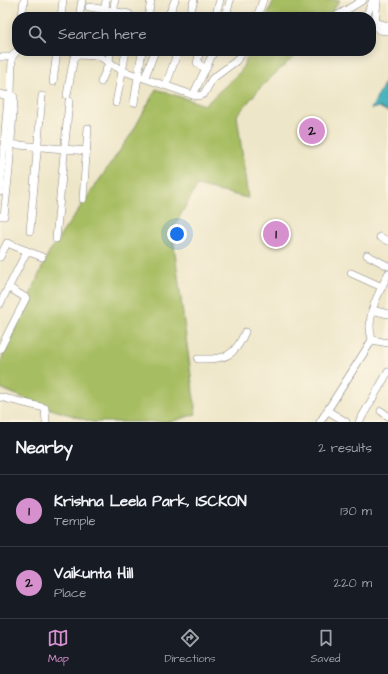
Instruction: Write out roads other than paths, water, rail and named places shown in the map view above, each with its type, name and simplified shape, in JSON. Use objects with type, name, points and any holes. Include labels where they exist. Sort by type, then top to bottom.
[{"type":"street","points":[[23,12],[24,0]]},
{"type":"street","points":[[62,12],[63,0]]},
{"type":"street","points":[[80,12],[82,0]]},
{"type":"street","points":[[104,12],[106,0]]},
{"type":"street","points":[[113,12],[115,0]]},
{"type":"street","points":[[149,12],[151,0]]},
{"type":"street","points":[[170,12],[175,0]]},
{"type":"street","points":[[190,12],[194,0]]},
{"type":"street","points":[[216,12],[220,0]]},
{"type":"street","points":[[227,12],[230,0]]},
{"type":"street","points":[[259,12],[263,0]]},
{"type":"street","points":[[343,12],[363,0]]},
{"type":"street","points":[[368,12],[372,2],[377,0]]},
{"type":"street","points":[[376,12],[377,0]]},
{"type":"street","points":[[89,7],[102,12]]},
{"type":"street","points":[[376,22],[388,26]]},
{"type":"street","points":[[376,27],[379,30],[388,31]]},
{"type":"street","points":[[52,82],[56,56]]},
{"type":"street","points":[[56,239],[65,149],[68,98],[75,56]]},
{"type":"street","points":[[101,56],[109,63],[123,71],[199,96],[204,94],[212,78],[236,61],[240,56]]},
{"type":"street","points":[[101,82],[109,63],[110,56]]},
{"type":"street","points":[[116,103],[125,56]]},
{"type":"street","points":[[134,103],[141,76],[142,56]]},
{"type":"street","points":[[141,76],[152,56]]},
{"type":"street","points":[[166,85],[176,56]]},
{"type":"street","points":[[199,56],[197,63],[206,69]]},
{"type":"street","points":[[193,94],[212,56]]},
{"type":"street","points":[[0,57],[12,57],[10,95]]},
{"type":"street","points":[[0,94],[14,97],[0,191]]},
{"type":"street","points":[[30,231],[42,96]]},
{"type":"street","points":[[83,199],[88,128]]},
{"type":"street","points":[[8,144],[87,151]]},
{"type":"street","points":[[0,216],[4,216],[8,144]]},
{"type":"street","points":[[380,237],[388,241]]},
{"type":"street","points":[[0,257],[7,243],[42,257]]},
{"type":"street","points":[[0,304],[27,251]]},
{"type":"street","points":[[367,255],[388,266]]},
{"type":"street","points":[[351,273],[382,287]]},
{"type":"street","points":[[320,422],[372,340],[369,326],[372,310],[388,274]]},
{"type":"street","points":[[0,349],[26,298],[8,287]]},
{"type":"street","points":[[372,310],[388,314]]},
{"type":"street","points":[[198,359],[223,358],[235,350],[241,342],[245,332]]},
{"type":"street","points":[[372,340],[388,343]]},
{"type":"street","points":[[359,422],[388,372]]},
{"type":"street","points":[[0,397],[45,408],[46,422]]},
{"type":"street","points":[[328,410],[346,422]]},
{"type":"street","points":[[381,411],[388,416]]},
{"type":"water","points":[[387,73],[388,112],[379,107],[371,109],[387,78]]},
{"type":"place","name":"Vaikunta Hill","points":[[312,131]]},
{"type":"place","name":"Krishna Leela Park, ISCKON","points":[[276,234]]}]
